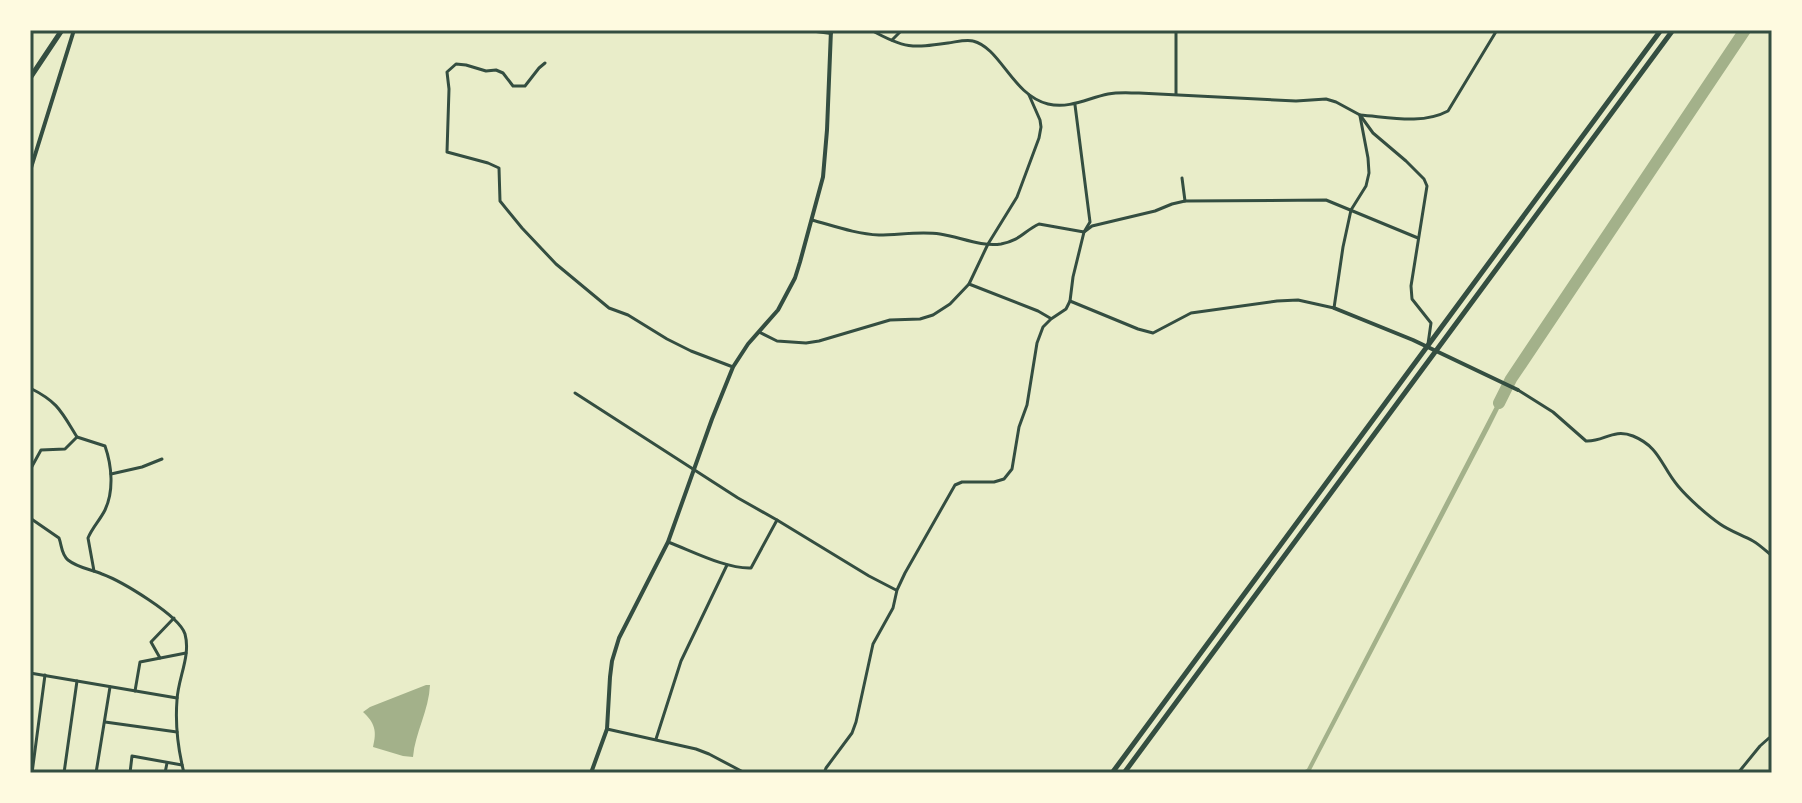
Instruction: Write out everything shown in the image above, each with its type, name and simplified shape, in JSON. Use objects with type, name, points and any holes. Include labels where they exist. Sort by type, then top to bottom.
[{"type":"main road","points":[[30,78],[62,30]]},
{"type":"main road","points":[[30,171],[74,30]]},
{"type":"main road","points":[[591,773],[607,729],[615,649],[627,619],[668,542],[733,367],[748,344],[778,310],[795,278],[823,177],[825,153],[831,32],[809,30]]},
{"type":"main road","points":[[1112,773],[1661,30]]},
{"type":"main road","points":[[1124,773],[1673,30]]},
{"type":"main road","points":[[1334,308],[1427,346],[1518,390]]},
{"type":"street","points":[[871,30],[914,47],[973,41],[988,49],[1021,89],[1049,104],[1075,105],[1086,99],[1114,93],[1296,101],[1326,99],[1360,115],[1422,119],[1448,111],[1497,30]]},
{"type":"street","points":[[892,40],[902,30]]},
{"type":"street","points":[[1176,30],[1176,95]]},
{"type":"street","points":[[545,63],[525,86],[520,87],[513,86],[503,73],[496,70],[486,71],[456,64],[447,72],[447,152],[499,168],[500,201],[556,264],[609,308],[628,315],[691,351],[733,367]]},
{"type":"street","points":[[759,332],[777,341],[806,343],[890,320],[920,319],[950,304],[969,284],[988,244],[1017,197],[1039,138],[1040,120],[1029,95]]},
{"type":"street","points":[[824,773],[852,733],[870,654],[893,608],[897,590],[955,485],[962,482],[994,482],[1004,479],[1012,469],[1037,343],[1043,327],[1066,309],[1070,301],[1084,232],[1090,222],[1075,105]]},
{"type":"street","points":[[1070,301],[1153,333],[1191,313],[1277,301],[1298,300],[1334,308],[1351,210],[1366,186],[1369,173],[1360,115]]},
{"type":"street","points":[[1360,115],[1373,133],[1406,161],[1427,186],[1411,286],[1412,299],[1431,323],[1427,346]]},
{"type":"street","points":[[1182,178],[1185,201]]},
{"type":"street","points":[[811,220],[879,235],[911,232],[941,234],[1000,244],[1016,239],[1039,224],[1084,232],[1092,226],[1185,201],[1326,200],[1418,238]]},
{"type":"street","points":[[969,284],[1051,319]]},
{"type":"street","points":[[30,388],[59,407],[77,437],[105,446],[111,474],[104,511],[88,538],[94,571]]},
{"type":"street","points":[[1518,390],[1553,412],[1586,441],[1621,433],[1635,437],[1654,449],[1678,486],[1711,516],[1772,556]]},
{"type":"street","points":[[575,393],[738,498],[897,590]]},
{"type":"street","points":[[30,470],[41,450],[65,449],[77,437]]},
{"type":"street","points":[[111,474],[162,459]]},
{"type":"street","points":[[30,518],[59,538],[66,558],[126,585],[174,618],[185,632],[186,653],[177,698],[177,732],[184,773]]},
{"type":"street","points":[[668,542],[728,564],[751,568],[777,520]]},
{"type":"street","points":[[656,739],[681,661],[728,564]]},
{"type":"street","points":[[160,658],[151,642],[174,618]]},
{"type":"street","points":[[135,691],[140,662],[186,653]]},
{"type":"street","points":[[30,673],[177,698]]},
{"type":"street","points":[[32,773],[45,675]]},
{"type":"street","points":[[64,773],[77,681]]},
{"type":"street","points":[[96,773],[110,687]]},
{"type":"street","points":[[104,722],[177,732]]},
{"type":"street","points":[[607,729],[709,754],[745,773]]},
{"type":"street","points":[[1738,773],[1763,742],[1772,739]]},
{"type":"street","points":[[130,773],[132,756],[182,765]]},
{"type":"street","points":[[165,773],[167,763]]},
{"type":"shaded area","points":[[1504,389],[1508,391],[1489,429],[1310,772],[1299,773],[1307,769]]},
{"type":"shaded area","points":[[430,685],[429,694],[413,757],[373,747],[374,728],[363,712]]},
{"type":"waterway","points":[[1499,403],[1511,379],[1745,30]]}]
